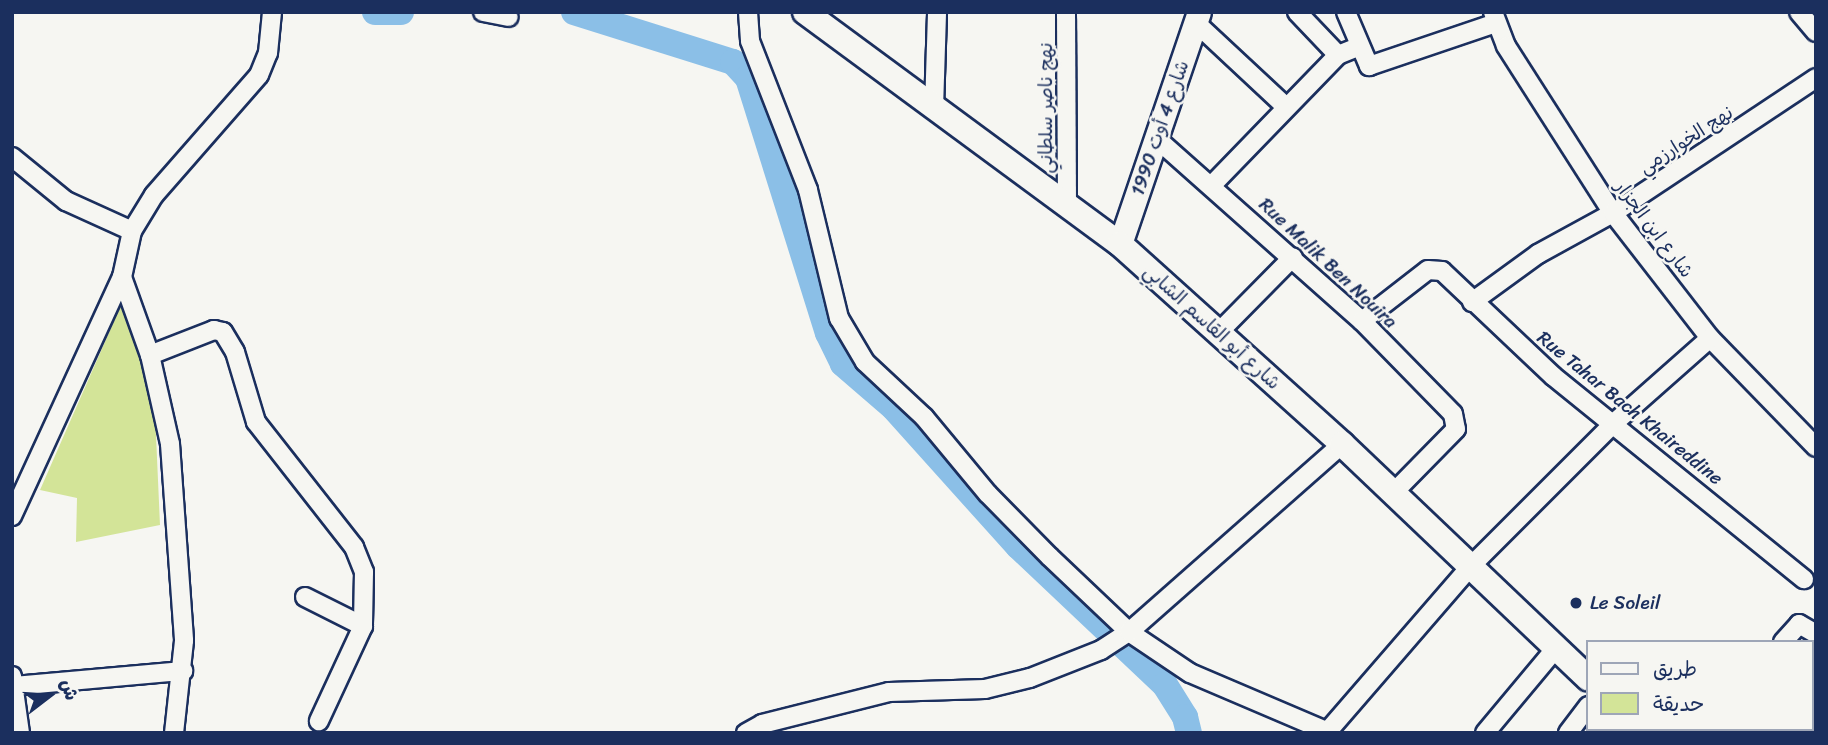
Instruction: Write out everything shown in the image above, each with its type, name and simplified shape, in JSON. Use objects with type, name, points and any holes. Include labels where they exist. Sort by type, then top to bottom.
[{"type":"main road","name":"شارع أبو القاسم الشابي","points":[[805,12],[934,109],[1067,202],[1120,244],[1342,444],[1587,677]]},
{"type":"street","points":[[12,516],[122,277],[132,232],[154,195],[259,75],[268,53],[272,12]]},
{"type":"street","points":[[483,12],[509,17]]},
{"type":"street","points":[[748,12],[750,41],[808,190],[828,282],[850,344],[924,417],[997,503],[1125,635],[1191,673],[1329,732],[1471,567],[1614,423],[1710,338]]},
{"type":"street","points":[[934,109],[937,12]]},
{"type":"street","name":"نهج ناصر سلطاني","points":[[1066,12],[1067,202]]},
{"type":"street","points":[[1297,12],[1338,55]]},
{"type":"street","points":[[1346,12],[1366,63],[1374,65],[1495,18]]},
{"type":"street","points":[[1799,12],[1816,32]]},
{"type":"street","points":[[1197,17],[1285,106]]},
{"type":"street","name":"شارع 4 أوت 1990","points":[[1120,244],[1197,17]]},
{"type":"street","name":"شارع ابن الجزار","points":[[1495,18],[1506,46],[1614,213],[1710,338],[1816,447]]},
{"type":"street","points":[[1212,185],[1285,106],[1338,55],[1358,47]]},
{"type":"street","name":"نهج الخوارزمي","points":[[1472,302],[1538,254],[1614,213],[1816,78]]},
{"type":"street","name":"Rue Malik Ben Nouira","points":[[1157,139],[1212,185],[1362,321],[1453,414],[1456,429],[1392,493]]},
{"type":"street","points":[[12,157],[66,201],[132,232]]},
{"type":"street","points":[[1219,332],[1293,257]]},
{"type":"street","name":"Rue Tahar Bach Khaireddine","points":[[1362,321],[1433,269],[1442,271],[1472,302],[1614,423],[1804,579]]},
{"type":"street","points":[[122,277],[150,355],[170,444],[183,671],[174,733]]},
{"type":"street","points":[[150,355],[214,330],[223,332],[235,352],[256,422],[354,547],[364,572],[363,626],[319,721]]},
{"type":"street","points":[[746,733],[762,724],[889,692],[985,689],[1030,678],[1101,650],[1125,635],[1342,444]]},
{"type":"street","points":[[305,597],[363,626]]},
{"type":"street","points":[[1785,640],[1799,624],[1816,634]]},
{"type":"street","points":[[1485,733],[1556,648]]},
{"type":"street","points":[[20,733],[13,681],[183,671]]},
{"type":"street","points":[[1568,733],[1587,707]]},
{"type":"green space","points":[[122,303],[130,311],[155,413],[160,525],[76,542],[77,498],[40,490]]},
{"type":"waterway","points":[[375,12],[401,12]]},
{"type":"waterway","points":[[574,12],[733,62],[748,78],[828,333],[843,364],[894,408],[1018,546],[1165,685],[1185,717],[1189,733]]},
{"type":"place","name":"Le Soleil","points":[[1576,603]]}]
